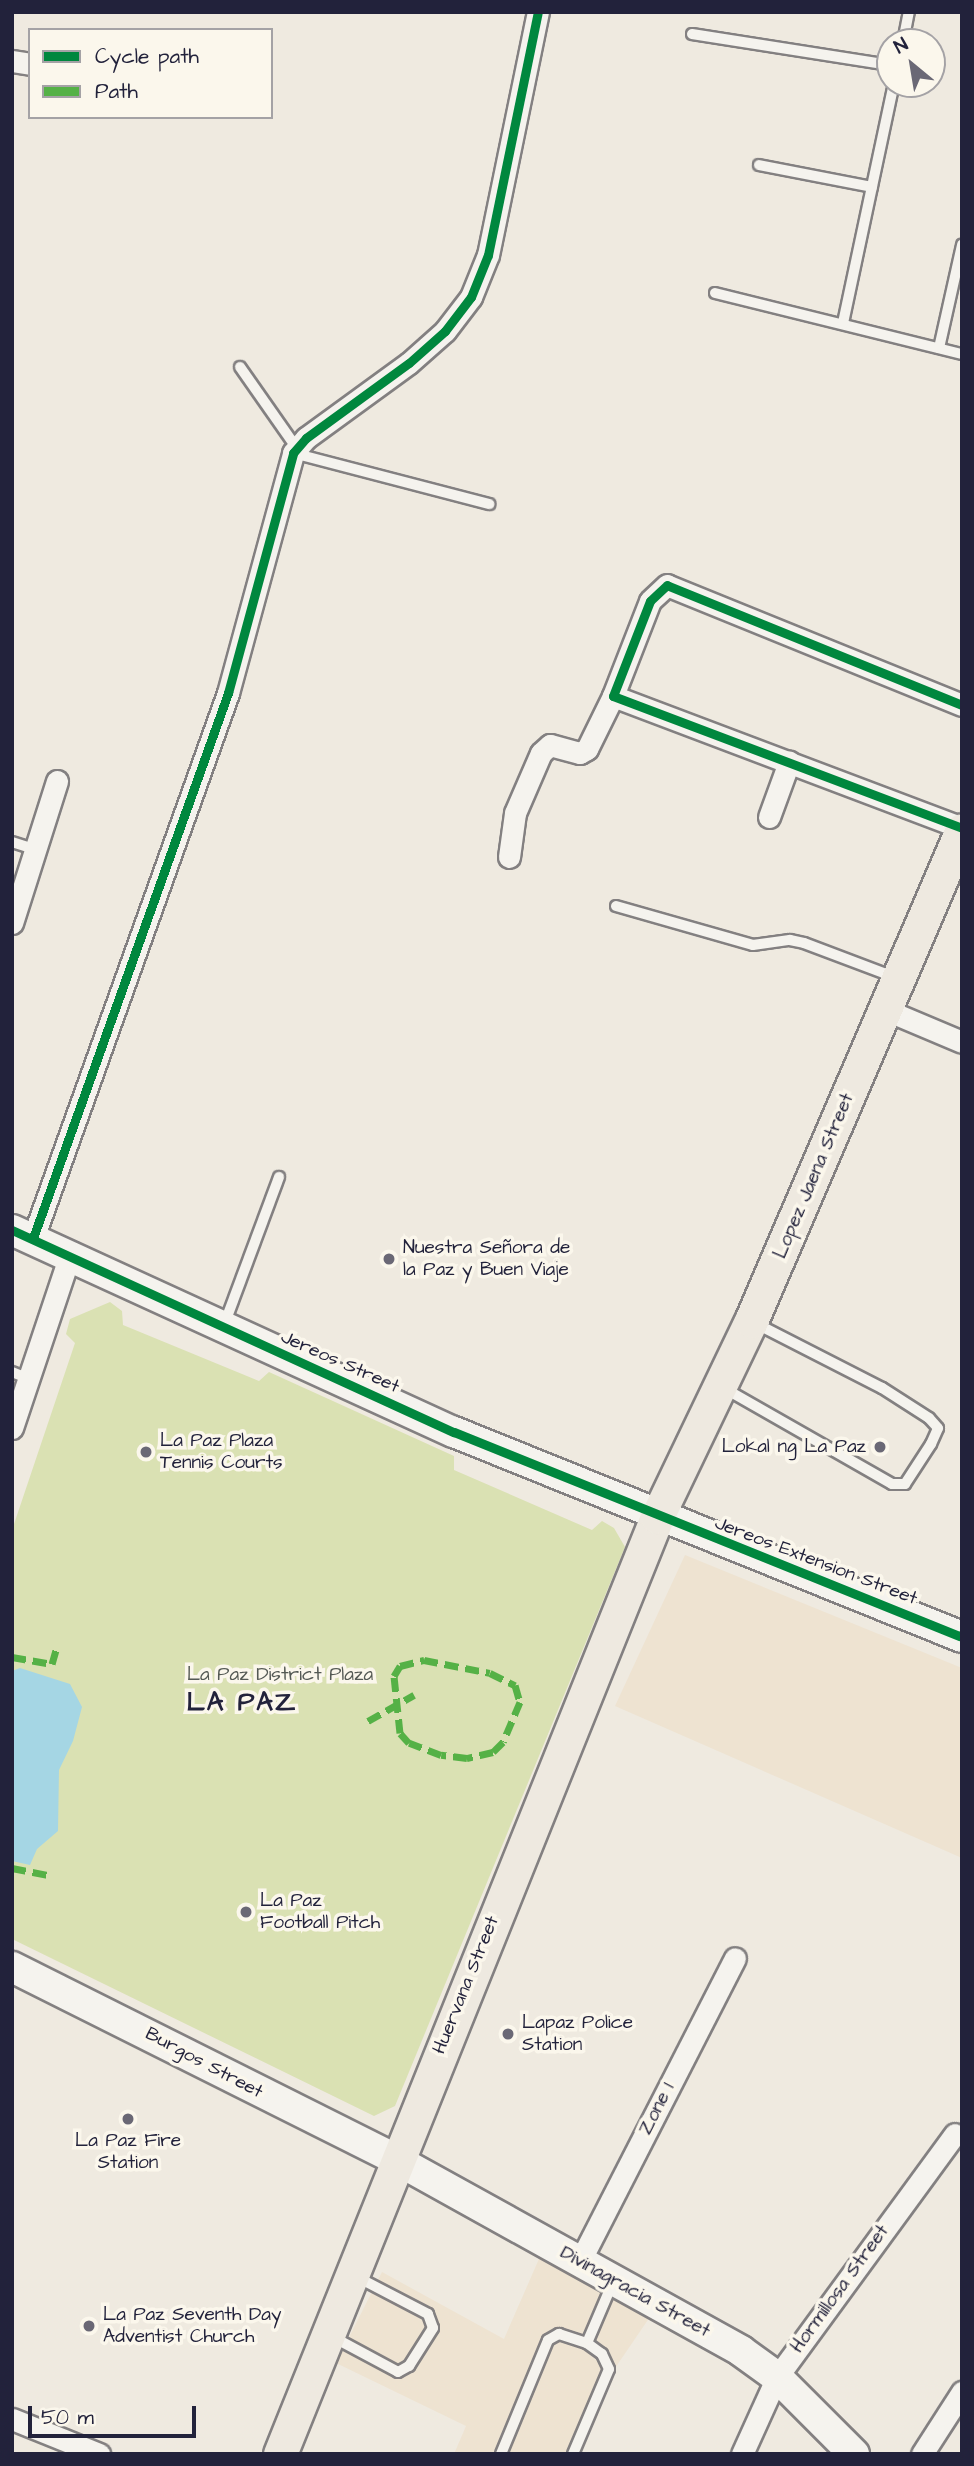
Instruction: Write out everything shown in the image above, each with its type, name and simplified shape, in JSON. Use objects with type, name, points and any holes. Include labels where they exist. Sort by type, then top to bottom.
[{"type":"main road","name":"Lopez Jaena Street","points":[[657,1517],[751,1321],[962,829]]},
{"type":"main road","name":"Huervana Street","points":[[280,2454],[349,2273],[657,1517]]},
{"type":"street","points":[[22,1234],[228,693],[295,450],[409,363],[445,331],[471,296],[488,255],[538,12]]},
{"type":"street","points":[[509,857],[515,813],[541,752],[550,745],[580,753],[587,749],[613,696],[650,601],[667,585],[962,705]]},
{"type":"street","points":[[613,696],[962,829]]},
{"type":"street","points":[[769,817],[789,762]]},
{"type":"street","points":[[12,923],[57,781]]},
{"type":"street","points":[[886,1010],[962,1042]]},
{"type":"street","name":"Jereos Street","points":[[22,1234],[223,1327],[657,1517]]},
{"type":"street","points":[[12,1428],[21,1375],[70,1255]]},
{"type":"street","name":"Jereos Extension Street","points":[[657,1517],[962,1637]]},
{"type":"street","name":"Zone 1","points":[[580,2261],[735,1958]]},
{"type":"street","name":"Burgos Street","points":[[12,1967],[395,2159]]},
{"type":"street","name":"Hormillosa Street","points":[[742,2454],[777,2377],[955,2134]]},
{"type":"street","name":"Divinagracia Street","points":[[395,2159],[741,2351],[777,2377],[855,2454]]},
{"type":"street","points":[[922,2454],[962,2392]]},
{"type":"street","points":[[12,2419],[99,2454]]},
{"type":"lane","points":[[692,34],[876,63]]},
{"type":"lane","points":[[843,323],[891,98]]},
{"type":"lane","points":[[759,165],[872,187]]},
{"type":"lane","points":[[939,348],[962,245]]},
{"type":"lane","points":[[715,293],[962,354]]},
{"type":"lane","points":[[240,367],[295,450],[489,504]]},
{"type":"lane","points":[[12,842],[34,849]]},
{"type":"lane","points":[[616,906],[753,945],[790,940],[804,943],[899,979]]},
{"type":"lane","points":[[223,1327],[278,1177]]},
{"type":"lane","points":[[719,1385],[892,1483],[905,1484],[931,1444],[938,1428],[929,1418],[882,1388],[751,1321]]},
{"type":"lane","points":[[326,2333],[398,2372],[409,2366],[433,2328],[428,2314],[349,2273]]},
{"type":"lane","points":[[587,2343],[614,2279]]},
{"type":"lane","points":[[501,2454],[548,2340],[559,2334],[587,2343],[602,2354],[608,2369],[573,2454]]},
{"type":"shaded area","points":[[685,1555],[962,1668],[962,1858],[615,1706]]},
{"type":"shaded area","points":[[542,2252],[654,2311],[611,2374],[577,2454],[454,2454],[466,2426],[336,2363],[382,2272],[504,2339]]},
{"type":"green space","name":"La Paz District Plaza","points":[[110,1302],[122,1311],[123,1325],[259,1381],[269,1372],[454,1456],[454,1470],[592,1530],[602,1521],[614,1528],[625,1547],[395,2106],[374,2116],[12,1939],[12,1530],[75,1343],[66,1334],[70,1319]]},
{"type":"water","points":[[20,1668],[70,1684],[82,1707],[73,1741],[59,1770],[58,1831],[37,1849],[30,1865],[12,1861],[12,1671]]},
{"type":"marked path","points":[[12,1657],[52,1664],[56,1650]]},
{"type":"marked path","points":[[424,1660],[490,1673],[515,1685],[520,1702],[503,1742],[493,1752],[467,1758],[441,1755],[409,1743],[400,1733],[394,1676],[400,1666],[424,1660]]},
{"type":"marked path","points":[[368,1721],[414,1695]]},
{"type":"marked path","points":[[12,1868],[47,1875]]},
{"type":"cycle path","points":[[33,1238],[228,693],[293,453],[306,438],[409,363],[445,331],[471,297],[488,255],[538,12]]},
{"type":"cycle path","points":[[962,705],[667,585],[650,601],[613,696],[962,828]]},
{"type":"cycle path","points":[[12,1230],[454,1432],[962,1637]]},
{"type":"place","name":"Nuestra Señora de la Paz y Buen Viaje","points":[[389,1259]]},
{"type":"place","name":"Lokal ng La Paz","points":[[880,1447]]},
{"type":"place","name":"La Paz Plaza Tennis Courts","points":[[146,1452]]},
{"type":"place","name":"La Paz Football Pitch","points":[[246,1912]]},
{"type":"place","name":"Lapaz Police Station","points":[[508,2034]]},
{"type":"place","name":"La Paz Fire Station","points":[[128,2119]]},
{"type":"place","name":"La Paz Seventh Day Adventist Church","points":[[89,2326]]},
{"type":"district","name":"LA PAZ","points":[[242,1703]]}]
